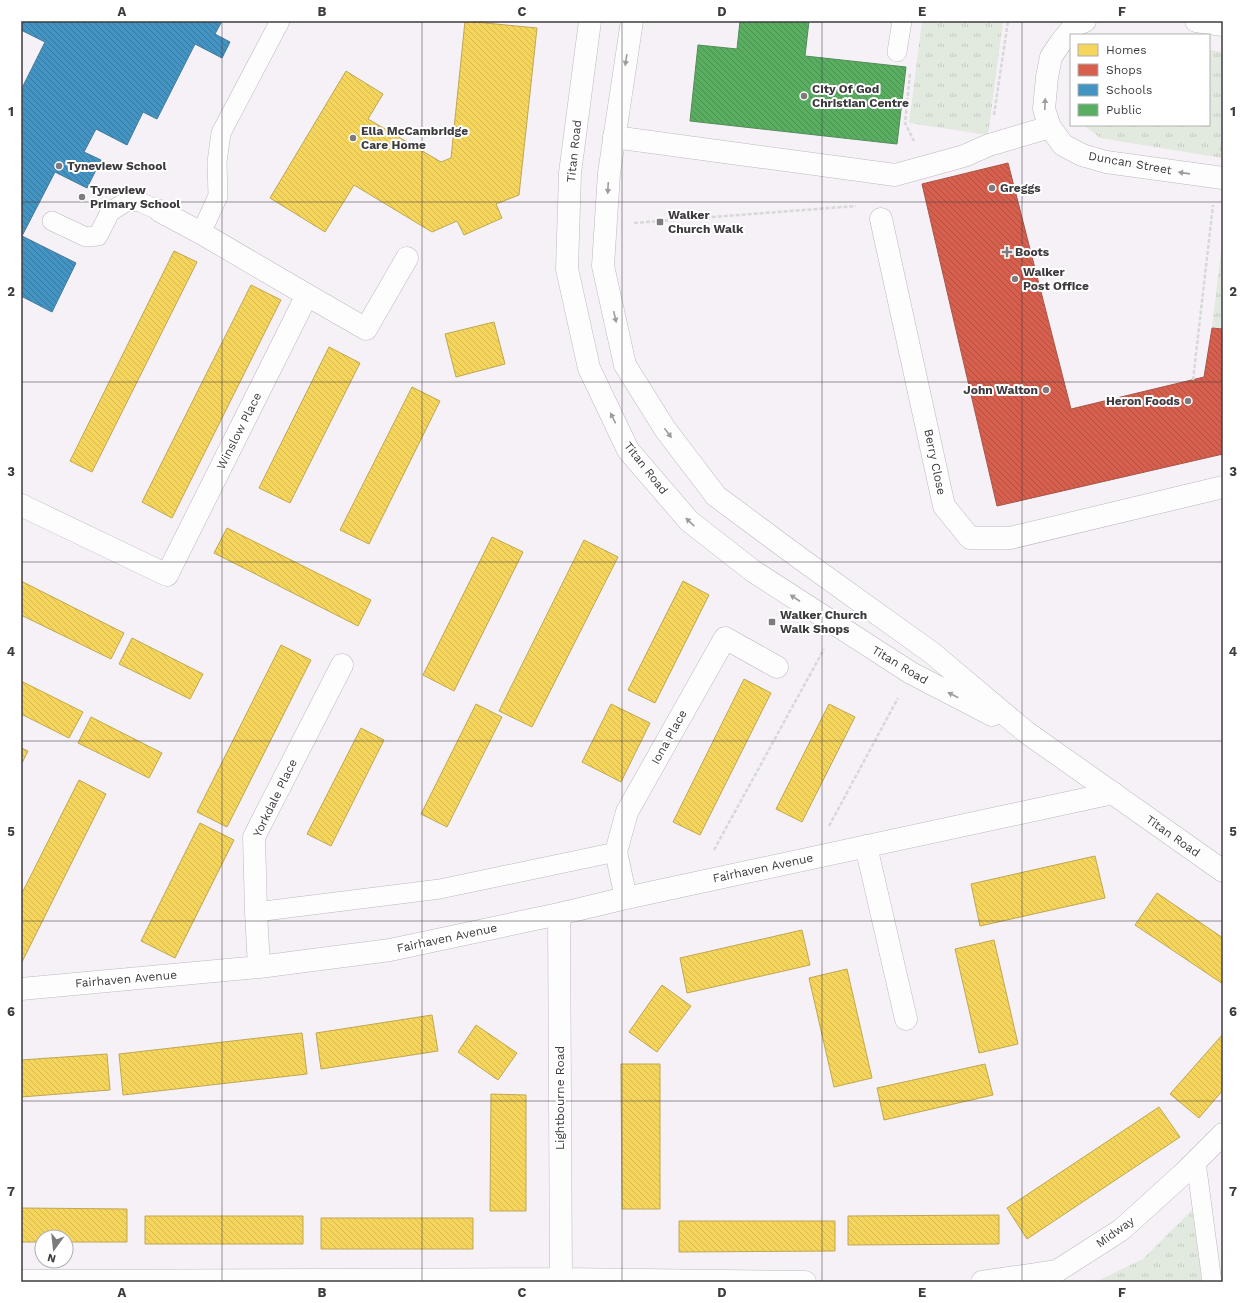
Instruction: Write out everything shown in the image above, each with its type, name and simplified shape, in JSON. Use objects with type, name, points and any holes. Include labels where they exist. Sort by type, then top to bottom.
[{"type":"street","name":"Titan Road","points":[[590,21],[570,173],[567,269],[589,368],[628,450],[689,521],[752,571],[911,673],[1026,732]]},
{"type":"street","name":"Titan Road","points":[[632,21],[609,173],[603,266],[625,365],[665,429],[716,496],[932,653],[1026,732],[1223,871]]},
{"type":"street","name":"Duncan Street","points":[[1085,21],[1075,25],[1061,42],[1051,57],[1046,77],[1044,109],[1050,127],[1062,145],[1082,155],[1106,162],[1219,177]]},
{"type":"street","points":[[1196,21],[1223,25]]},
{"type":"street","points":[[614,137],[895,175],[964,156],[989,145],[1050,127]]},
{"type":"street","points":[[160,211],[201,233],[366,329],[408,258]]},
{"type":"street","name":"Berry Close","points":[[881,219],[944,506],[970,538],[1010,538],[1223,488]]},
{"type":"street","name":"Winslow Place","points":[[21,505],[167,575],[308,295]]},
{"type":"street","name":"Iona Place","points":[[626,898],[616,852],[627,812],[725,638],[776,668]]},
{"type":"street","name":"Yorkdale Place","points":[[259,967],[254,837],[342,665]]},
{"type":"street","name":"Fairhaven Avenue","points":[[21,989],[259,967],[390,950],[1113,793]]},
{"type":"street","points":[[866,846],[906,1019]]},
{"type":"street","name":"Lightbourne Road","points":[[559,914],[561,1281]]},
{"type":"street","name":"Midway","points":[[982,1282],[1038,1278],[1057,1271],[1121,1230],[1184,1174],[1223,1134]]},
{"type":"street","points":[[21,1281],[805,1282]]},
{"type":"lane","points":[[201,233],[218,196],[217,162],[221,133],[280,21]]},
{"type":"lane","points":[[897,52],[902,21]]},
{"type":"lane","points":[[52,221],[86,237],[98,236],[110,212],[127,201],[140,202],[160,211]]},
{"type":"lane","points":[[256,912],[440,889],[616,852]]},
{"type":"lane","points":[[1196,1162],[1212,1282]]},
{"type":"path","points":[[989,145],[1008,21]]},
{"type":"path","points":[[897,52],[911,54],[905,123],[927,166]]},
{"type":"path","points":[[1193,380],[1219,177]]},
{"type":"path","points":[[606,226],[863,205]]},
{"type":"path","points":[[717,878],[711,856],[837,626]]},
{"type":"path","points":[[812,858],[911,673]]},
{"type":"green space","points":[[922,21],[1003,21],[988,135],[909,123]]},
{"type":"green space","points":[[1210,50],[1223,52],[1223,158],[1100,138],[1085,126],[1210,126]]},
{"type":"green space","points":[[1223,235],[1223,329],[1212,328]]},
{"type":"green space","points":[[1192,1210],[1202,1282],[1095,1282],[1143,1259]]},
{"type":"building: Homes","name":"Ella McCambridge Care Home","points":[[465,21],[537,28],[519,195],[496,204],[502,218],[464,235],[457,221],[432,232],[354,185],[325,232],[270,198],[346,71],[383,94],[368,119],[441,162],[451,158]]},
{"type":"building: Homes","points":[[174,251],[197,262],[92,472],[70,461]]},
{"type":"building: Homes","points":[[251,285],[281,300],[172,518],[142,502]]},
{"type":"building: Homes","points":[[494,322],[505,364],[456,377],[445,334]]},
{"type":"building: Homes","points":[[329,347],[360,363],[290,503],[259,488]]},
{"type":"building: Homes","points":[[412,387],[440,401],[369,544],[340,530]]},
{"type":"building: Homes","points":[[227,528],[371,600],[358,626],[214,553]]},
{"type":"building: Homes","points":[[492,537],[523,552],[454,691],[423,675]]},
{"type":"building: Homes","points":[[584,540],[618,557],[532,727],[499,711]]},
{"type":"building: Homes","points":[[21,581],[124,633],[111,659],[21,615]]},
{"type":"building: Homes","points":[[683,581],[709,595],[655,703],[628,690]]},
{"type":"building: Homes","points":[[132,638],[203,674],[190,699],[119,664]]},
{"type":"building: Homes","points":[[281,645],[311,660],[227,827],[197,812]]},
{"type":"building: Homes","points":[[744,679],[771,693],[700,835],[673,822]]},
{"type":"building: Homes","points":[[21,681],[83,712],[69,738],[21,714]]},
{"type":"building: Homes","points":[[476,704],[502,717],[447,827],[421,814]]},
{"type":"building: Homes","points":[[611,704],[650,723],[621,782],[582,762]]},
{"type":"building: Homes","points":[[829,704],[855,717],[802,822],[776,809]]},
{"type":"building: Homes","points":[[91,717],[162,753],[149,778],[78,743]]},
{"type":"building: Homes","points":[[361,728],[384,740],[331,846],[307,834]]},
{"type":"building: Homes","points":[[21,748],[28,751],[21,765]]},
{"type":"building: Homes","points":[[79,780],[106,794],[21,964],[21,895]]},
{"type":"building: Homes","points":[[200,823],[234,840],[175,958],[141,941]]},
{"type":"building: Homes","points":[[1095,856],[1105,898],[980,926],[971,884]]},
{"type":"building: Homes","points":[[1157,893],[1223,938],[1223,984],[1135,925]]},
{"type":"building: Homes","points":[[802,930],[810,965],[687,993],[680,958]]},
{"type":"building: Homes","points":[[994,940],[1018,1044],[979,1053],[955,949]]},
{"type":"building: Homes","points":[[847,969],[872,1078],[834,1087],[809,978]]},
{"type":"building: Homes","points":[[662,985],[691,1006],[657,1052],[629,1032]]},
{"type":"building: Homes","points":[[432,1015],[438,1051],[321,1069],[316,1033]]},
{"type":"building: Homes","points":[[476,1025],[517,1053],[498,1080],[458,1052]]},
{"type":"building: Homes","points":[[302,1033],[307,1074],[123,1095],[119,1054]]},
{"type":"building: Homes","points":[[1223,1034],[1223,1090],[1199,1118],[1170,1094]]},
{"type":"building: Homes","points":[[107,1054],[110,1090],[21,1097],[21,1060]]},
{"type":"building: Homes","points":[[621,1064],[660,1064],[660,1209],[622,1209]]},
{"type":"building: Homes","points":[[985,1064],[993,1095],[884,1120],[877,1088]]},
{"type":"building: Homes","points":[[491,1094],[526,1095],[526,1211],[490,1211]]},
{"type":"building: Homes","points":[[1159,1107],[1180,1137],[1027,1239],[1007,1208]]},
{"type":"building: Homes","points":[[21,1208],[127,1209],[127,1242],[74,1242],[74,1229],[34,1229],[34,1242],[21,1242]]},
{"type":"building: Homes","points":[[999,1215],[999,1244],[848,1245],[848,1216]]},
{"type":"building: Homes","points":[[145,1216],[303,1216],[303,1244],[145,1244]]},
{"type":"building: Homes","points":[[321,1218],[473,1218],[473,1249],[321,1249]]},
{"type":"building: Homes","points":[[679,1221],[835,1221],[835,1251],[679,1252]]},
{"type":"building: Shops","points":[[1008,163],[1071,409],[1204,377],[1212,328],[1223,329],[1223,454],[997,506],[922,184]]},
{"type":"building: Schools","name":"Tyneview School","points":[[21,21],[222,21],[215,34],[230,42],[222,58],[195,44],[157,119],[143,112],[127,145],[96,129],[84,152],[101,160],[87,188],[55,172],[22,236],[76,263],[52,312],[21,296],[21,90],[45,42],[21,30]]},
{"type":"building: Public","points":[[740,21],[809,21],[805,56],[906,67],[897,144],[690,121],[698,45],[737,49]]},
{"type":"place","name":"City Of God Christian Centre","points":[[804,96]]},
{"type":"place","name":"Ella McCambridge Care Home","points":[[353,138]]},
{"type":"place","name":"Tyneview School","points":[[59,166]]},
{"type":"place","name":"Greggs","points":[[992,188]]},
{"type":"place","name":"Tyneview Primary School","points":[[82,197]]},
{"type":"place","name":"Walker Church Walk","points":[[660,222]]},
{"type":"place","name":"Boots","points":[[1007,252]]},
{"type":"place","name":"Walker Post Office","points":[[1015,279]]},
{"type":"place","name":"John Walton","points":[[1046,390]]},
{"type":"place","name":"Heron Foods","points":[[1188,401]]},
{"type":"place","name":"Walker Church Walk Shops","points":[[772,622]]}]
